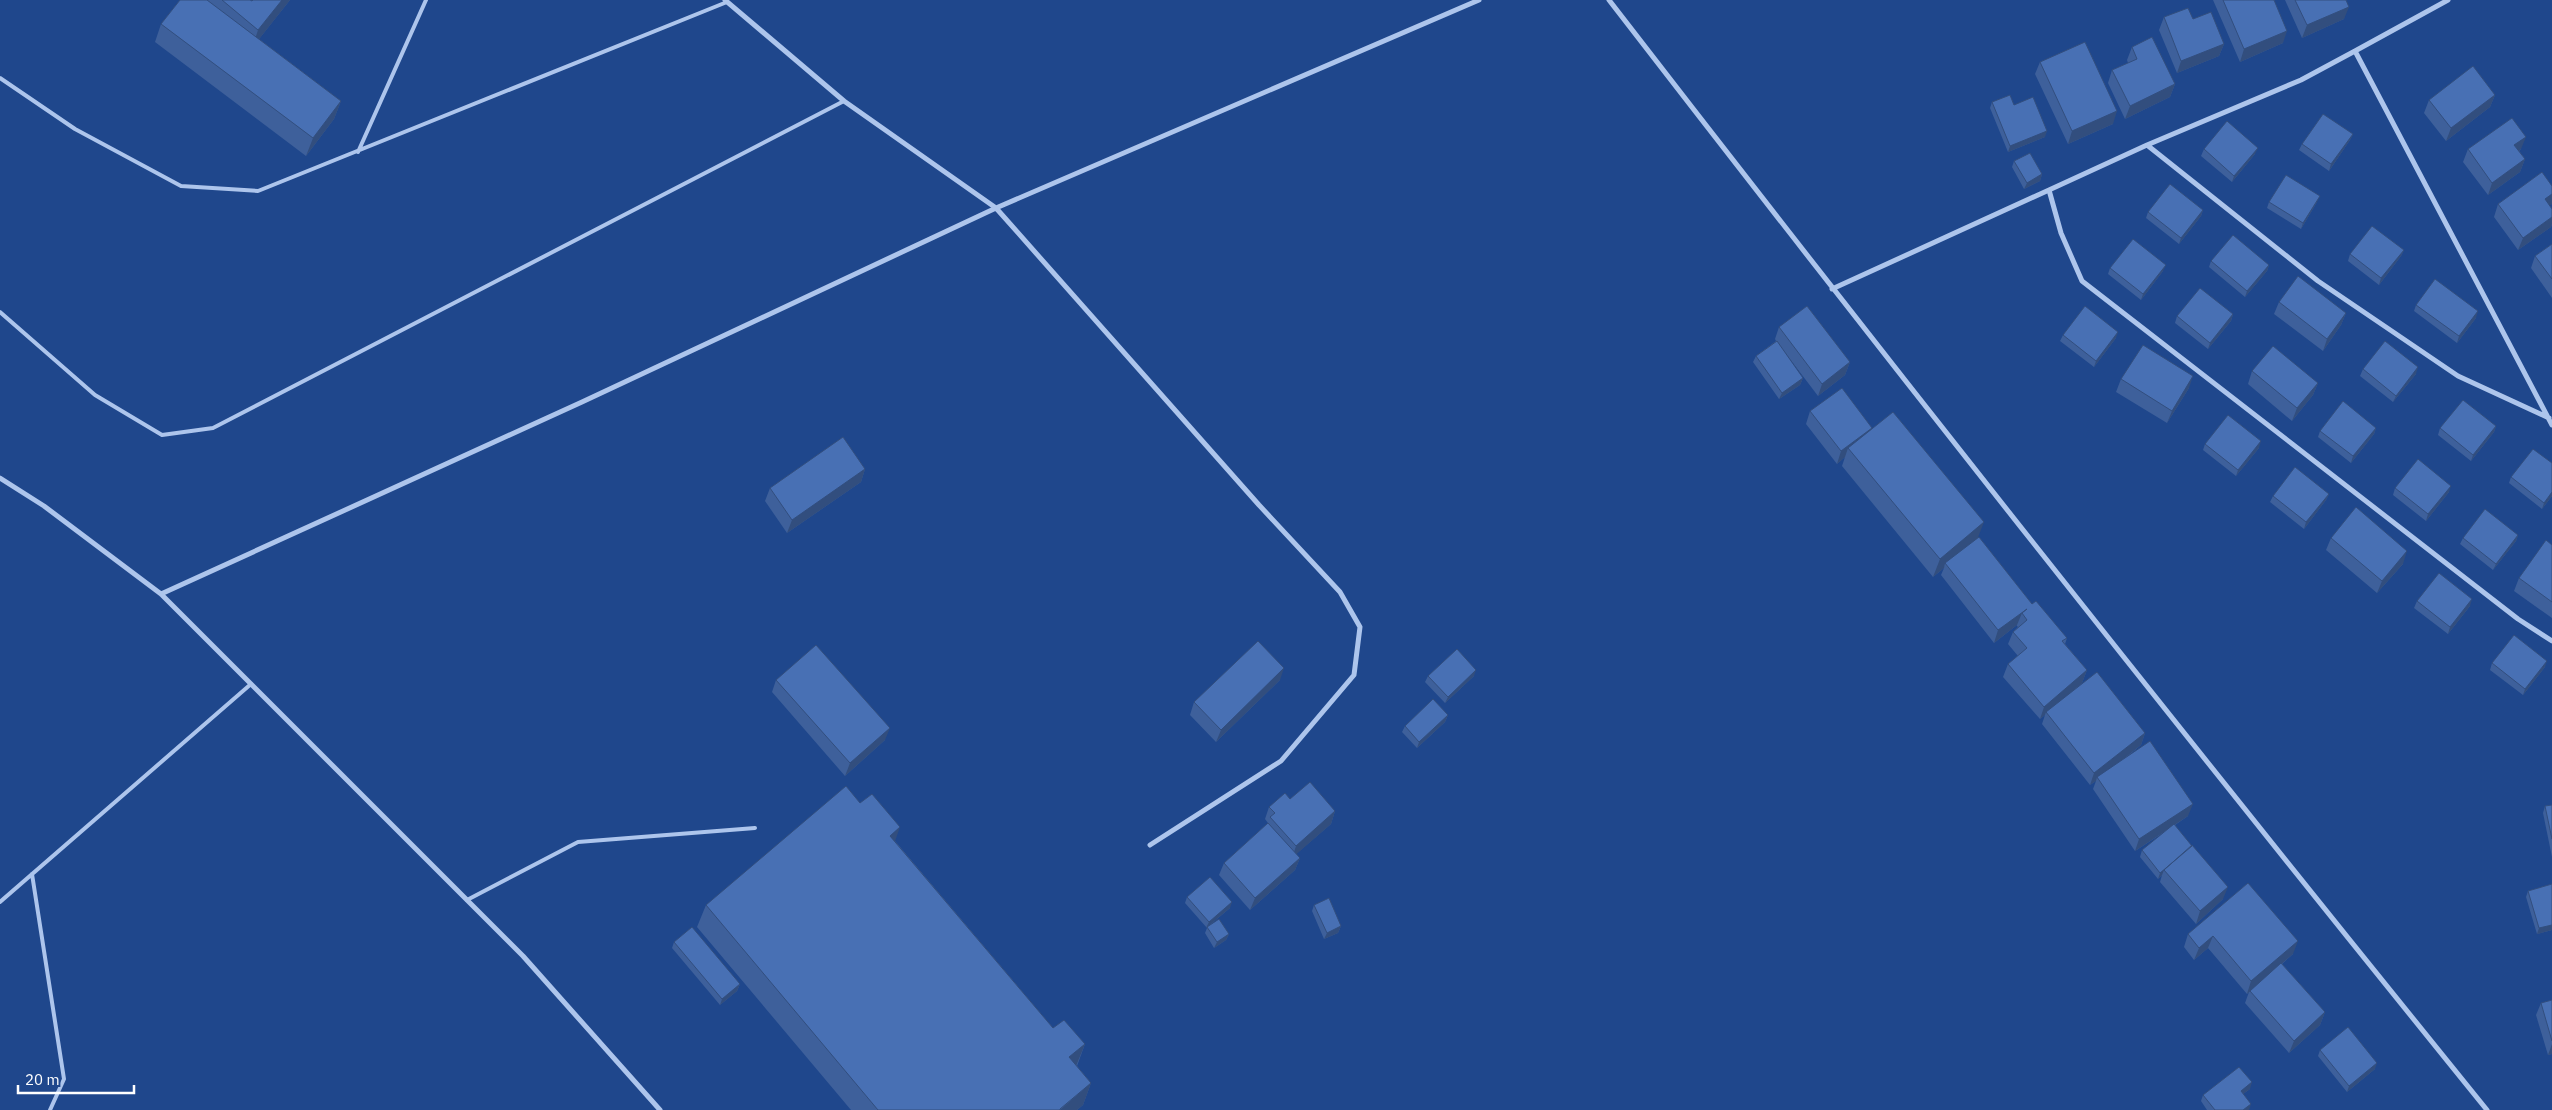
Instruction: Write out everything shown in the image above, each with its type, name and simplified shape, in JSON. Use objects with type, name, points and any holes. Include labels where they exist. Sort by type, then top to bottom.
[{"type":"street","points":[[161,594],[582,402],[996,208],[1479,0]]},
{"type":"street","points":[[1609,0],[1832,289],[2293,871],[2487,1110]]},
{"type":"street","points":[[1832,289],[2147,145],[2301,80],[2448,0]]},
{"type":"street","points":[[726,1],[844,101],[996,208],[1258,505],[1340,592],[1360,627],[1354,675],[1281,761],[1150,845]]},
{"type":"street","points":[[2355,51],[2552,425]]},
{"type":"street","points":[[2147,145],[2326,287],[2458,376],[2549,418]]},
{"type":"street","points":[[2049,190],[2061,234],[2082,281],[2518,618],[2552,641]]},
{"type":"street","points":[[0,478],[44,506],[161,594],[523,956],[660,1110]]},
{"type":"lane","points":[[358,152],[426,0]]},
{"type":"lane","points":[[0,78],[75,129],[181,186],[258,191],[726,1]]},
{"type":"lane","points":[[0,312],[95,395],[162,435],[213,428],[844,101]]},
{"type":"lane","points":[[0,902],[251,684]]},
{"type":"lane","points":[[467,900],[578,842],[755,828]]},
{"type":"lane","points":[[32,874],[64,1079],[50,1110]]},
{"type":"building","points":[[180,0],[207,0],[341,101],[313,138],[161,24]]},
{"type":"building","points":[[222,0],[252,1],[282,0],[258,30]]},
{"type":"building","points":[[2223,0],[2274,0],[2287,31],[2244,49]]},
{"type":"building","points":[[2295,0],[2346,0],[2349,7],[2307,25]]},
{"type":"building","points":[[2188,8],[2193,19],[2211,12],[2224,44],[2181,61],[2164,17]]},
{"type":"building","points":[[2152,37],[2175,84],[2130,106],[2112,70],[2137,59],[2132,47]]},
{"type":"building","points":[[2085,42],[2117,111],[2072,131],[2040,62]]},
{"type":"building","points":[[2473,66],[2495,95],[2451,128],[2429,100]]},
{"type":"building","points":[[2010,95],[2014,105],[2033,97],[2047,131],[2010,146],[1992,102]]},
{"type":"building","points":[[2323,114],[2353,134],[2331,164],[2302,144]]},
{"type":"building","points":[[2512,118],[2526,137],[2514,145],[2525,159],[2492,183],[2468,149]]},
{"type":"building","points":[[2227,121],[2258,148],[2234,176],[2204,149]]},
{"type":"building","points":[[2030,153],[2042,174],[2027,183],[2014,161]]},
{"type":"building","points":[[2542,172],[2552,186],[2552,194],[2545,199],[2552,209],[2552,217],[2523,238],[2498,204]]},
{"type":"building","points":[[2286,175],[2320,196],[2303,223],[2269,202]]},
{"type":"building","points":[[2170,184],[2203,210],[2181,238],[2148,212]]},
{"type":"building","points":[[2372,226],[2404,250],[2381,278],[2350,254]]},
{"type":"building","points":[[2233,235],[2269,265],[2247,291],[2211,261]]},
{"type":"building","points":[[2133,239],[2166,265],[2143,294],[2110,268]]},
{"type":"building","points":[[2552,244],[2552,279],[2535,256]]},
{"type":"building","points":[[2298,276],[2346,313],[2327,339],[2279,302]]},
{"type":"building","points":[[2435,279],[2478,311],[2459,336],[2416,305]]},
{"type":"building","points":[[2200,288],[2233,314],[2210,343],[2177,316]]},
{"type":"building","points":[[1807,306],[1850,362],[1822,384],[1779,327]]},
{"type":"building","points":[[2085,306],[2118,332],[2096,361],[2063,335]]},
{"type":"building","points":[[1777,341],[1803,378],[1782,393],[1756,356]]},
{"type":"building","points":[[2385,341],[2418,367],[2396,396],[2363,369]]},
{"type":"building","points":[[2143,345],[2193,376],[2172,411],[2121,379]]},
{"type":"building","points":[[2273,346],[2318,383],[2297,408],[2252,371]]},
{"type":"building","points":[[1842,388],[1872,428],[1841,451],[1810,411]]},
{"type":"building","points":[[2463,400],[2496,426],[2473,455],[2440,428]]},
{"type":"building","points":[[2343,401],[2376,428],[2353,456],[2320,431]]},
{"type":"building","points":[[1893,412],[1984,522],[1940,559],[1848,448]]},
{"type":"building","points":[[2228,415],[2261,441],[2238,470],[2205,444]]},
{"type":"building","points":[[843,437],[865,469],[792,520],[770,488]]},
{"type":"building","points":[[2533,449],[2552,463],[2552,492],[2544,503],[2511,477]]},
{"type":"building","points":[[2418,459],[2451,486],[2428,514],[2395,488]]},
{"type":"building","points":[[2295,467],[2329,494],[2306,522],[2273,496]]},
{"type":"building","points":[[2356,507],[2407,551],[2382,581],[2331,538]]},
{"type":"building","points":[[2485,509],[2518,535],[2496,564],[2463,538]]},
{"type":"building","points":[[1979,537],[2032,604],[2036,601],[2067,638],[2062,641],[2087,670],[2044,707],[2008,664],[2027,648],[2013,632],[2027,620],[2022,613],[2027,609],[1998,630],[1945,563]]},
{"type":"building","points":[[2546,540],[2552,545],[2552,602],[2519,578]]},
{"type":"building","points":[[2439,573],[2472,599],[2450,627],[2417,601]]},
{"type":"building","points":[[2514,635],[2547,661],[2525,689],[2492,663]]},
{"type":"building","points":[[1258,641],[1284,668],[1221,730],[1194,702]]},
{"type":"building","points":[[816,645],[890,728],[850,763],[776,680]]},
{"type":"building","points":[[1457,649],[1476,670],[1448,697],[1428,676]]},
{"type":"building","points":[[2097,672],[2145,733],[2094,773],[2046,712]]},
{"type":"building","points":[[1433,699],[1448,715],[1419,742],[1405,726]]},
{"type":"building","points":[[2150,741],[2193,804],[2139,839],[2097,777]]},
{"type":"building","points":[[1310,782],[1335,811],[1296,846],[1270,817],[1275,813],[1269,807],[1285,793],[1290,799]]},
{"type":"building","points":[[846,786],[860,803],[872,794],[900,827],[890,836],[1053,1028],[1064,1020],[1085,1044],[1069,1057],[1091,1083],[1060,1110],[878,1110],[706,905]]},
{"type":"building","points":[[2552,805],[2552,839],[2545,806]]},
{"type":"building","points":[[1268,823],[1300,858],[1255,898],[1224,863]]},
{"type":"building","points":[[2174,824],[2192,846],[2160,873],[2142,850]]},
{"type":"building","points":[[2192,845],[2228,887],[2200,911],[2164,870]]},
{"type":"building","points":[[1210,877],[1232,902],[1209,922],[1187,897]]},
{"type":"building","points":[[2248,883],[2298,941],[2251,981],[2213,936],[2199,948],[2188,934]]},
{"type":"building","points":[[2552,884],[2552,925],[2539,928],[2528,891]]},
{"type":"building","points":[[1329,898],[1341,926],[1327,933],[1314,905]]},
{"type":"building","points":[[1219,919],[1229,934],[1217,942],[1207,927]]},
{"type":"building","points":[[692,927],[740,984],[722,999],[674,942]]},
{"type":"building","points":[[2281,963],[2325,1012],[2294,1041],[2250,991]]},
{"type":"building","points":[[2552,1000],[2552,1041],[2541,1003]]},
{"type":"building","points":[[2348,1027],[2377,1063],[2349,1086],[2320,1050]]},
{"type":"building","points":[[2239,1067],[2252,1082],[2241,1091],[2251,1104],[2243,1110],[2215,1110],[2203,1095]]}]
